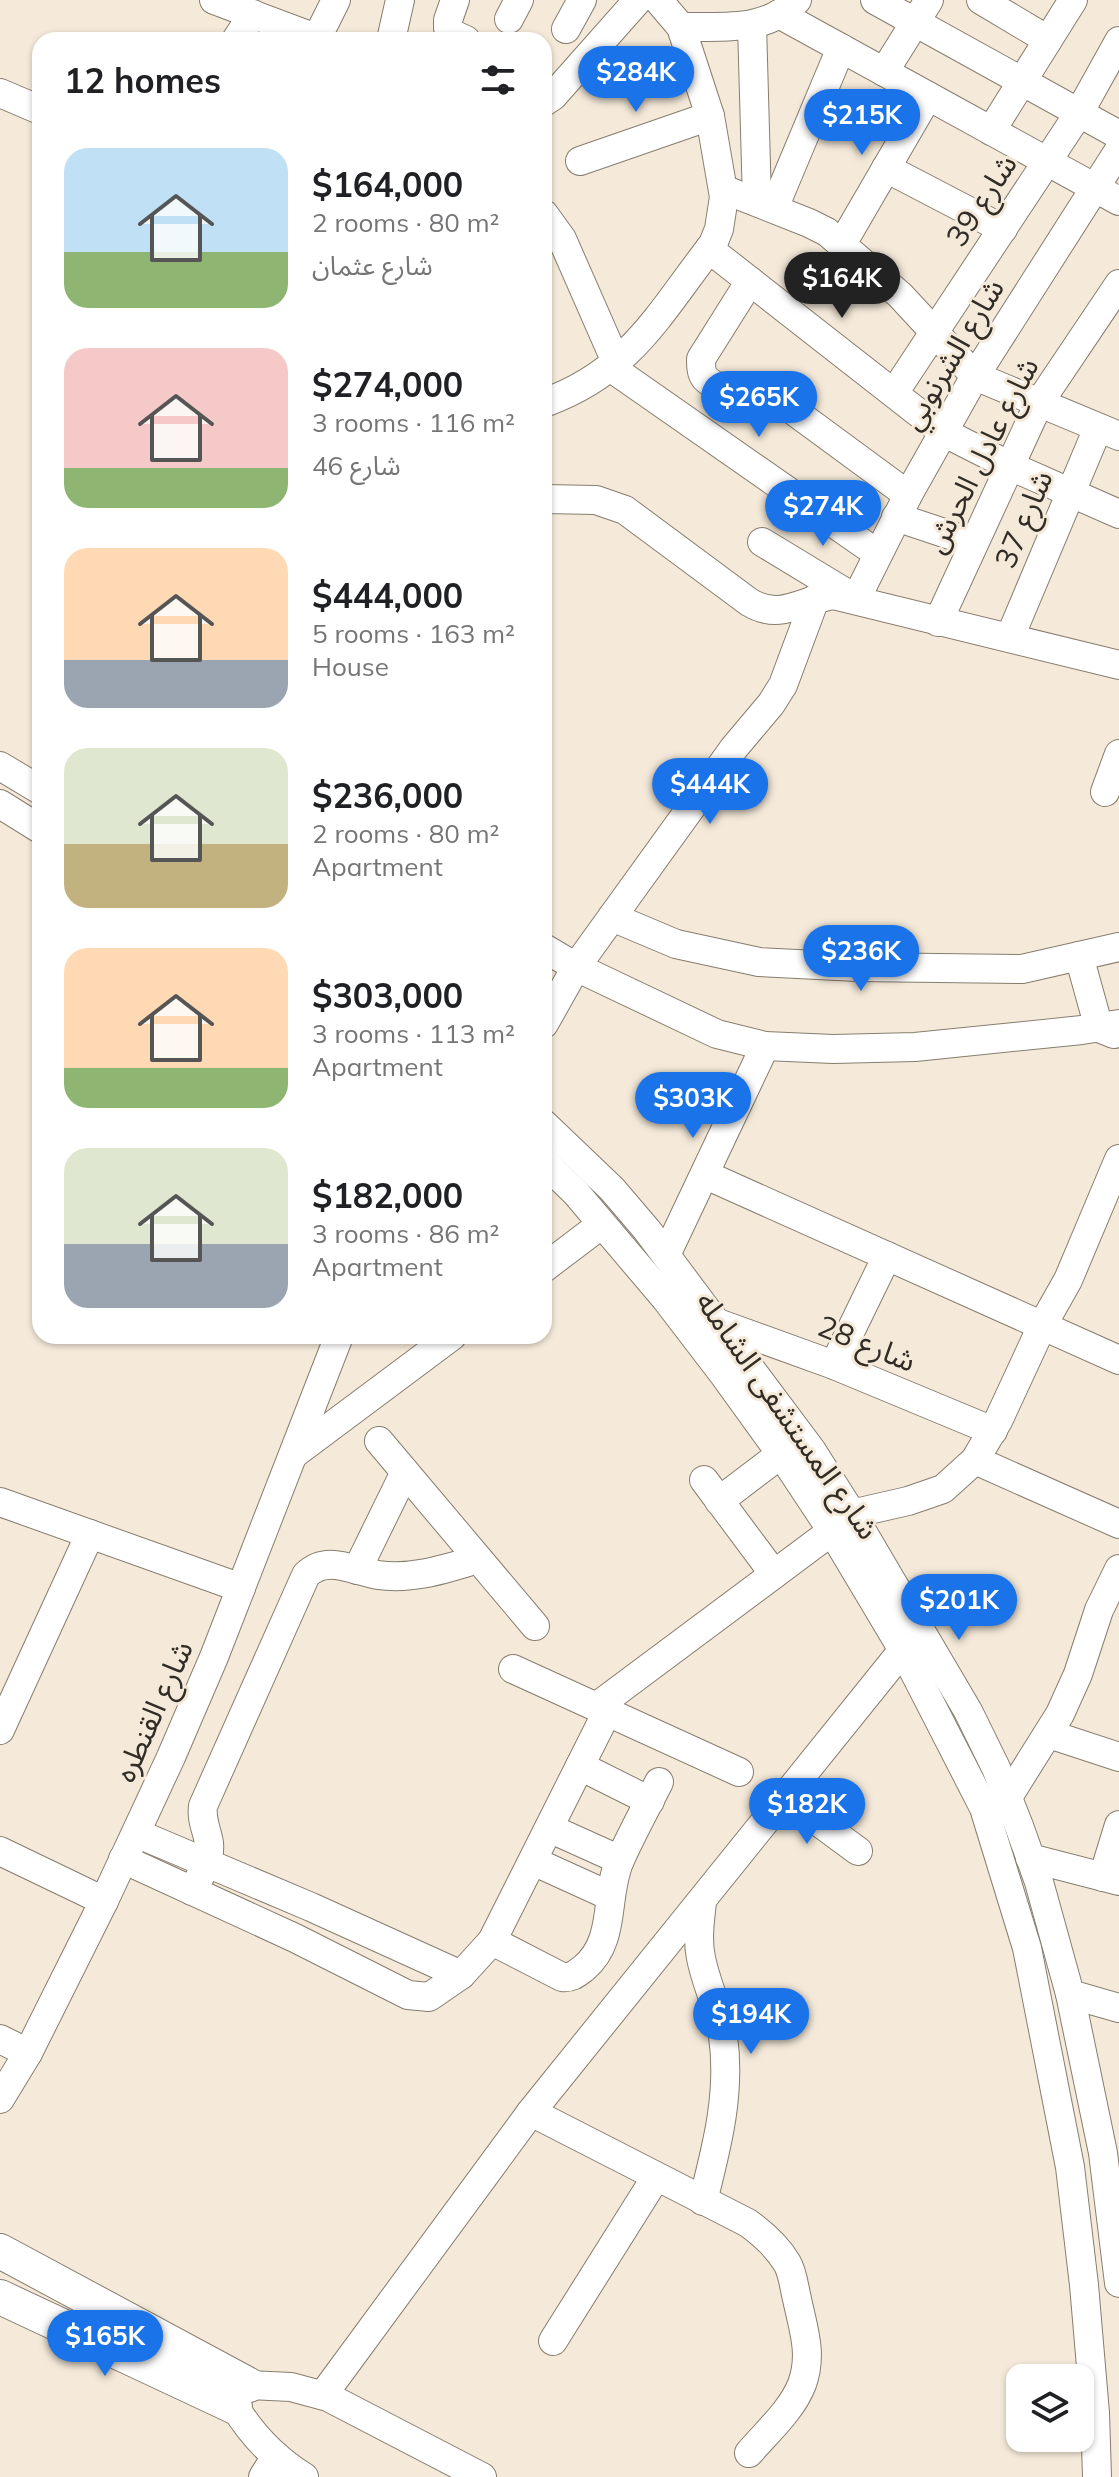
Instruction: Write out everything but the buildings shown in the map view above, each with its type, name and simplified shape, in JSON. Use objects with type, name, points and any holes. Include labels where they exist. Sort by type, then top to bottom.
[{"type":"main road","points":[[0,2251],[242,2396]]},
{"type":"main road","points":[[0,2297],[242,2396]]},
{"type":"street","points":[[214,0],[298,32]]},
{"type":"street","points":[[320,32],[336,0]]},
{"type":"street","points":[[393,32],[400,0]]},
{"type":"street","points":[[451,32],[448,20],[455,0]]},
{"type":"street","points":[[566,29],[582,0]]},
{"type":"street","points":[[552,97],[638,0]]},
{"type":"street","points":[[552,400],[581,388],[635,347],[709,249],[721,221],[723,189],[710,116],[681,27],[658,0]]},
{"type":"street","points":[[875,0],[922,11],[1022,81],[1119,135]]},
{"type":"street","points":[[981,0],[1048,40]]},
{"type":"street","points":[[991,131],[1073,0]]},
{"type":"street","points":[[681,27],[752,25],[788,7],[841,48],[1107,195]]},
{"type":"street","points":[[884,72],[922,11]]},
{"type":"street","points":[[241,32],[253,14]]},
{"type":"street","points":[[752,25],[765,204]]},
{"type":"street","name":"شارع 39","points":[[894,393],[1079,113],[1119,41]]},
{"type":"street","points":[[765,204],[841,48]]},
{"type":"street","points":[[0,93],[32,107]]},
{"type":"street","points":[[842,244],[928,96]]},
{"type":"street","points":[[580,161],[710,116]]},
{"type":"street","name":"شارع الشرنوبي","points":[[856,599],[902,506],[975,376],[1107,195],[1119,150]]},
{"type":"street","points":[[886,168],[1003,229]]},
{"type":"street","points":[[723,189],[809,223],[842,244],[900,295],[975,376],[1108,432]]},
{"type":"street","points":[[552,225],[562,239],[613,364],[878,554]]},
{"type":"street","points":[[709,249],[943,432],[1010,466],[1119,514]]},
{"type":"street","points":[[750,281],[701,359],[705,378],[732,394],[742,395],[753,388],[764,389],[902,506],[974,543]]},
{"type":"street","name":"شارع عادل الحرش","points":[[938,622],[1039,403],[1119,284]]},
{"type":"street","name":"شارع 37","points":[[1010,637],[1071,493],[1108,432]]},
{"type":"street","points":[[552,499],[596,500],[625,510],[749,602],[766,610],[783,611],[833,595],[1119,665]]},
{"type":"street","points":[[762,542],[856,599]]},
{"type":"street","points":[[552,1010],[576,967],[734,748],[777,695],[815,599]]},
{"type":"street","points":[[1105,792],[1119,754]]},
{"type":"street","points":[[0,766],[32,785]]},
{"type":"street","points":[[0,804],[32,824]]},
{"type":"street","points":[[612,917],[676,944],[759,962],[872,968],[1022,969],[1119,947]]},
{"type":"street","points":[[552,953],[717,1034],[765,1046],[833,1049],[915,1047],[1105,1030]]},
{"type":"street","points":[[1079,956],[1105,1030],[1119,1058]]},
{"type":"street","points":[[666,1255],[765,1046]]},
{"type":"street","name":"شارع المستشفى الشامله","points":[[552,1132],[612,1189],[666,1255],[812,1451],[836,1522],[984,1808],[1027,1948],[1070,2167],[1079,2229],[1095,2413],[1097,2477]]},
{"type":"street","points":[[123,1859],[295,1938],[408,1995],[429,1997],[461,1975],[492,1941],[580,1766],[602,1710],[836,1522],[943,1489],[975,1460],[993,1431],[1042,1326],[1068,1280],[1119,1159]]},
{"type":"street","name":"شارع المستشفى الشامله","points":[[552,1170],[602,1224],[724,1375],[781,1454],[836,1522],[968,1711],[1008,1797],[1030,1858],[1070,1994],[1103,2153],[1119,2283]]},
{"type":"street","points":[[706,1175],[1119,1360]]},
{"type":"street","points":[[552,1262],[602,1224]]},
{"type":"street","points":[[834,1365],[887,1256]]},
{"type":"street","name":"شارع 28","points":[[715,1322],[834,1365],[993,1431]]},
{"type":"street","name":"شارع القنطره","points":[[0,2099],[28,2053],[136,1833],[214,1657],[336,1344]]},
{"type":"street","points":[[293,1454],[441,1344]]},
{"type":"street","points":[[379,1441],[535,1626]]},
{"type":"street","points":[[774,1574],[712,1491],[781,1454]]},
{"type":"street","points":[[975,1460],[1119,1524]]},
{"type":"street","points":[[357,1570],[405,1472]]},
{"type":"street","points":[[0,1502],[241,1588]]},
{"type":"street","points":[[0,1730],[90,1534]]},
{"type":"street","points":[[192,1891],[207,1863],[209,1844],[201,1816],[203,1806],[306,1575],[312,1569],[331,1564],[383,1576],[416,1576],[478,1559]]},
{"type":"street","points":[[1008,1797],[1049,1734],[1078,1674],[1099,1610],[1119,1569]]},
{"type":"street","points":[[323,2395],[531,2112],[903,1650]]},
{"type":"street","points":[[513,1669],[739,1772]]},
{"type":"street","points":[[1049,1734],[1119,1757]]},
{"type":"street","points":[[492,1941],[558,1976],[571,1977],[591,1962],[604,1942],[610,1896],[620,1860],[654,1792],[580,1766]]},
{"type":"street","points":[[786,1798],[858,1851]]},
{"type":"street","points":[[1030,1858],[1111,1879],[1119,1825]]},
{"type":"street","points":[[549,1828],[620,1860]]},
{"type":"street","points":[[136,1833],[461,1975]]},
{"type":"street","points":[[0,1851],[104,1901]]},
{"type":"street","points":[[533,1861],[610,1896]]},
{"type":"street","points":[[232,1910],[246,1879]]},
{"type":"street","points":[[702,1902],[699,1943],[722,2033],[725,2083],[721,2130],[703,2201]]},
{"type":"street","points":[[295,1938],[311,1907]]},
{"type":"street","points":[[331,1956],[346,1923]]},
{"type":"street","points":[[1070,1994],[1119,2008]]},
{"type":"street","points":[[0,2039],[28,2053]]},
{"type":"street","points":[[531,2112],[748,2223],[780,2252],[789,2267],[808,2351],[802,2383],[795,2397],[749,2453]]},
{"type":"street","points":[[553,2341],[656,2177]]},
{"type":"street","points":[[304,2477],[269,2466],[247,2427],[242,2396],[291,2387],[323,2395],[482,2477]]}]
